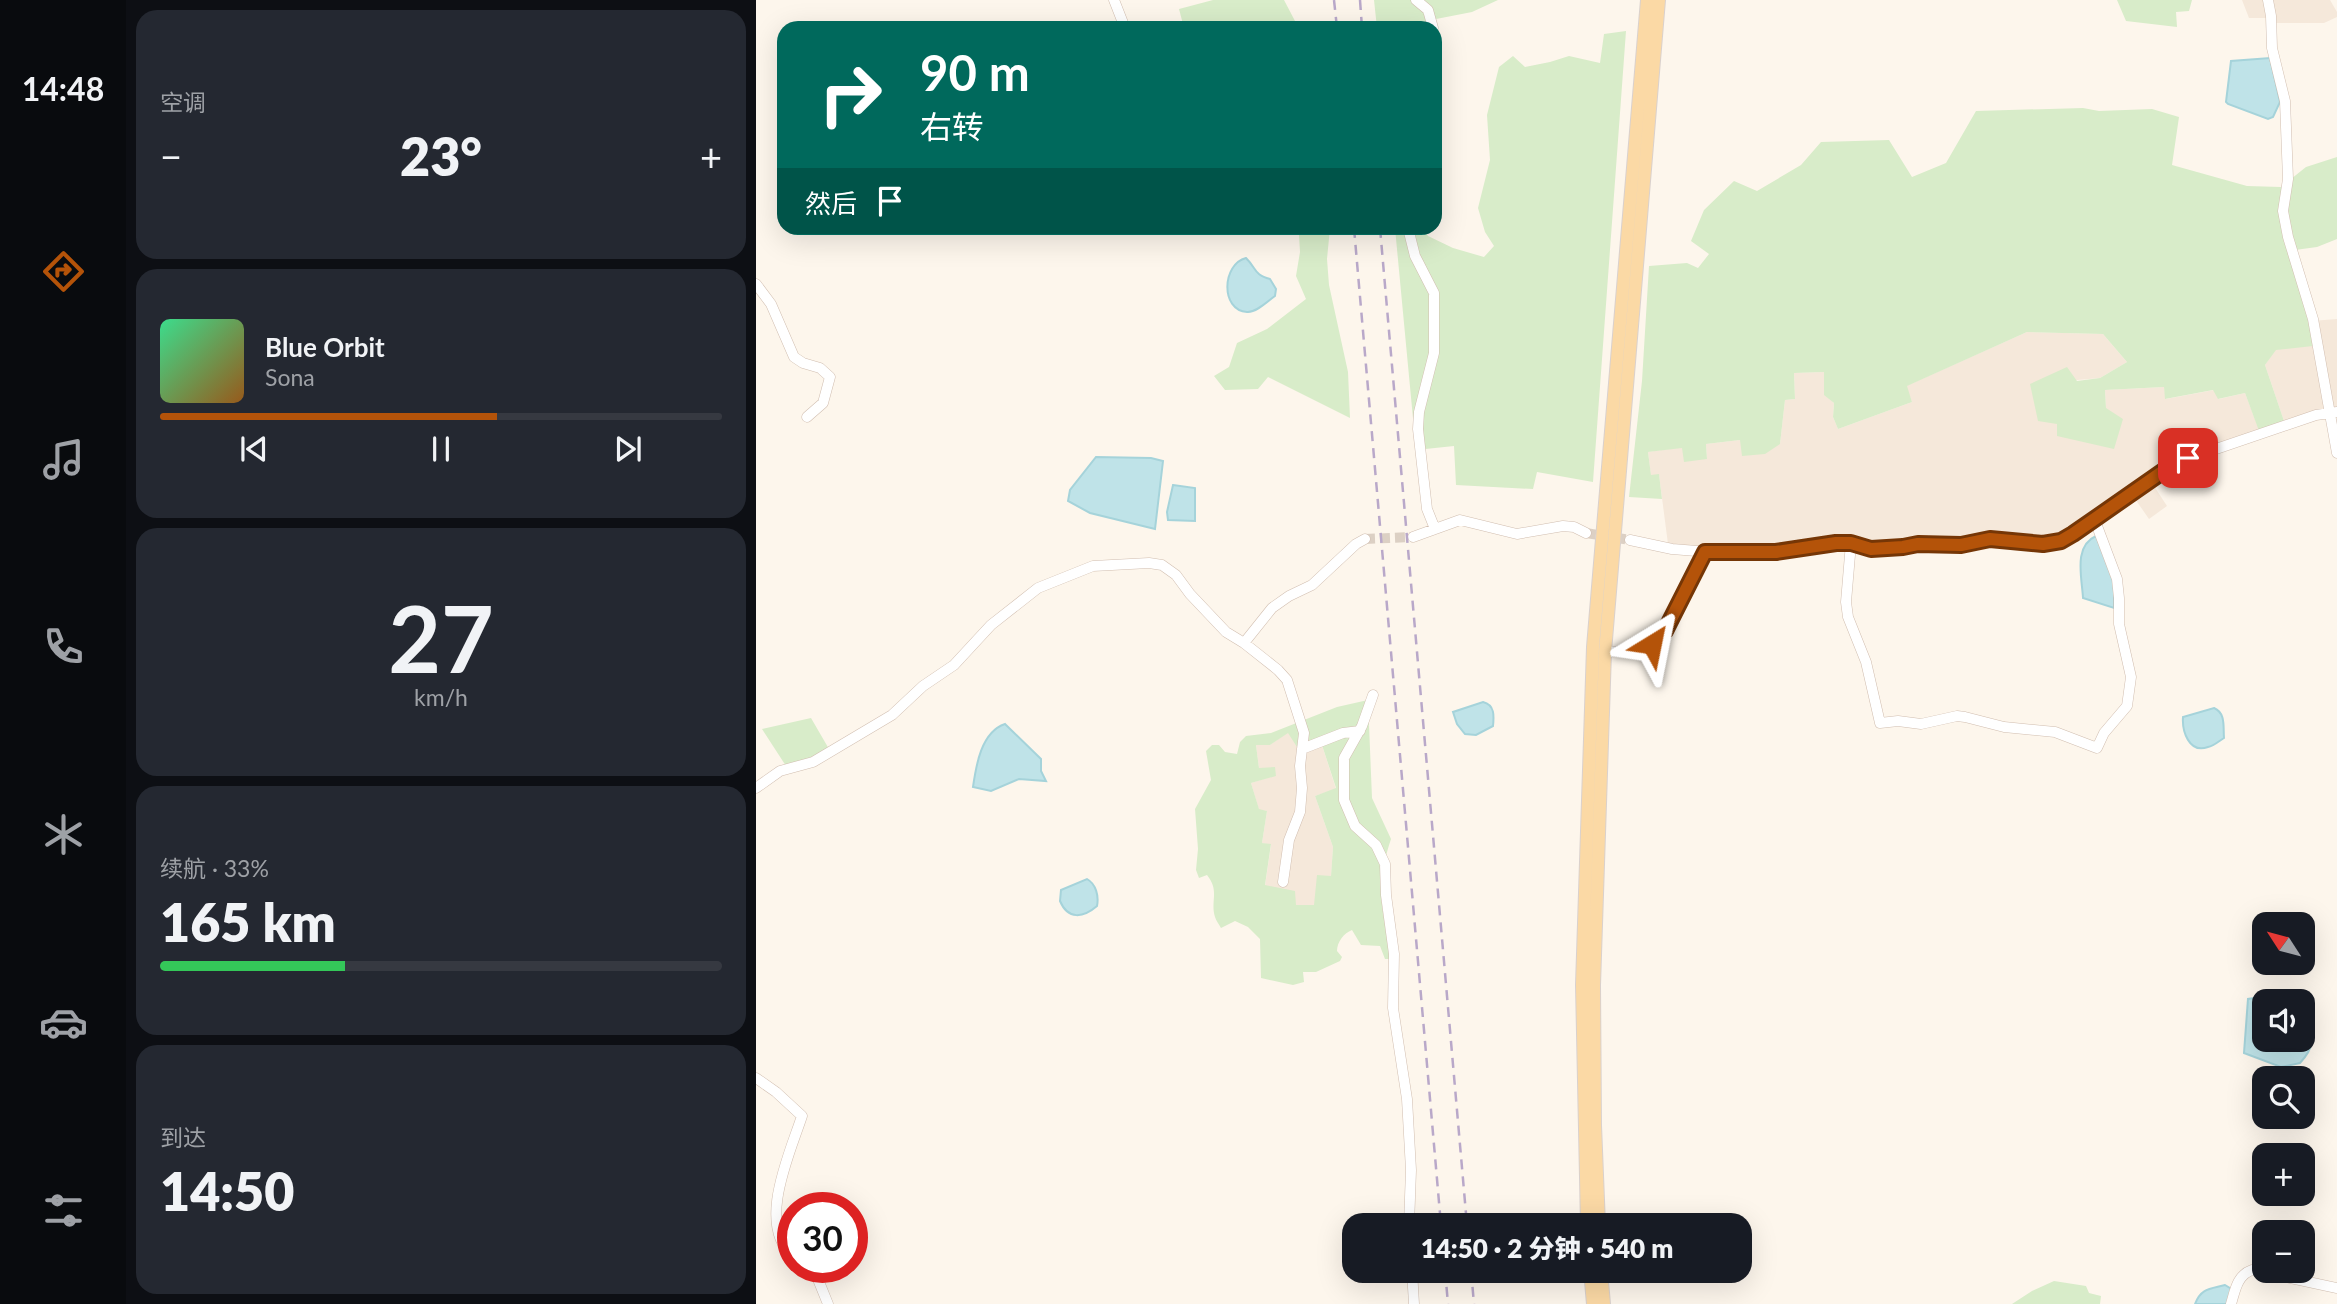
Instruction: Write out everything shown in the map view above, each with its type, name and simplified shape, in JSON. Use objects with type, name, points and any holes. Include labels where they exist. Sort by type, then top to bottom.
[{"type":"main road","points":[[1587,1213],[1582,985],[1593,660],[1647,0]]},
{"type":"main road","points":[[1599,1213],[1594,985],[1605,652],[1658,0]]},
{"type":"main road","points":[[1591,1283],[1592,1304]]},
{"type":"main road","points":[[1602,1283],[1604,1304]]},
{"type":"street","points":[[1114,0],[1122,21]]},
{"type":"street","points":[[1416,0],[1427,10],[1431,21]]},
{"type":"street","points":[[2268,0],[2272,48],[2284,101],[2288,179],[2283,211],[2313,320],[2334,412],[2337,453]]},
{"type":"street","points":[[1410,235],[1415,256],[1434,293],[1434,353],[1419,412],[1418,429],[1427,509],[1435,529]]},
{"type":"street","points":[[756,284],[771,304],[794,357],[820,368],[830,377],[823,403],[807,417]]},
{"type":"street","points":[[1630,540],[1672,549],[1705,552],[1776,552],[1836,543],[1851,543],[1871,549],[1918,544],[1961,545],[1990,539],[2043,544],[2061,541],[2175,463],[2315,415],[2334,412]]},
{"type":"street","points":[[1851,543],[1846,602],[1848,617],[1866,662],[1880,723],[1898,721],[1922,724],[1957,716],[2004,727],[2055,732],[2098,748],[2104,733],[2127,706],[2131,677],[2119,624],[2117,579],[2094,518]]},
{"type":"street","points":[[1413,537],[1460,520],[1517,534],[1563,526],[1574,527],[1586,533]]},
{"type":"street","points":[[1244,643],[1272,608],[1312,585],[1356,544],[1365,539]]},
{"type":"street","points":[[1605,652],[1639,650],[1657,640],[1665,631],[1705,552]]},
{"type":"street","points":[[756,788],[786,768],[813,762],[892,715],[923,686],[954,665],[991,625],[1038,588],[1098,564],[1162,565],[1176,575],[1226,632],[1244,643],[1287,680],[1304,733],[1300,766],[1300,811],[1289,839],[1283,882]]},
{"type":"street","points":[[1373,695],[1360,731],[1345,758],[1344,800],[1355,826],[1378,848],[1386,871],[1394,954],[1393,1008],[1407,1099],[1411,1170],[1409,1213]]},
{"type":"street","points":[[1302,749],[1343,733],[1360,731]]},
{"type":"street","points":[[756,1078],[802,1116],[779,1192]]},
{"type":"street","points":[[777,1202],[777,1225]]},
{"type":"street","points":[[2231,1304],[2238,1282],[2246,1272],[2252,1270],[2337,1288]]},
{"type":"street","points":[[819,1283],[828,1304]]},
{"type":"street","points":[[1413,1283],[1414,1304]]},
{"type":"shaded area","points":[[2242,0],[2330,0],[2337,17],[2324,23],[2267,23],[2266,18],[2249,18]]},
{"type":"shaded area","points":[[2337,319],[2337,407],[2331,406],[2284,421],[2265,365],[2275,350],[2311,321]]},
{"type":"shaded area","points":[[2027,332],[2103,334],[2127,362],[2100,378],[2031,384],[2106,408],[2105,390],[2164,387],[2166,399],[2214,390],[2219,399],[2245,393],[2261,435],[2180,462],[2152,483],[2167,506],[2149,519],[2133,496],[2067,540],[1989,541],[1959,548],[1841,545],[1774,554],[1668,544],[1659,475],[1651,476],[1648,452],[1682,447],[1707,459],[1706,444],[1740,440],[1780,444],[1785,400],[1795,399],[1794,373],[1824,372],[1824,394],[1834,403],[1833,417],[1838,429],[1912,402],[1906,386]]},
{"type":"shaded area","points":[[1288,732],[1320,739],[1336,789],[1315,796],[1333,847],[1331,877],[1315,905],[1296,905],[1265,886],[1271,845],[1262,843],[1267,811],[1259,810],[1251,783],[1276,775],[1259,768],[1256,745],[1270,745]]},
{"type":"green space","points":[[1213,0],[1284,0],[1295,21],[1182,21],[1179,9]]},
{"type":"green space","points":[[1374,0],[1498,0],[1472,12],[1426,21],[1376,21]]},
{"type":"green space","points":[[2117,0],[2192,0],[2189,11],[2176,12],[2177,27],[2126,21]]},
{"type":"green space","points":[[1626,31],[1593,482],[1537,472],[1533,489],[1456,485],[1454,446],[1416,450],[1396,235],[1428,235],[1453,248],[1484,257],[1494,246],[1485,232],[1478,208],[1490,160],[1487,115],[1499,67],[1513,56],[1525,67],[1569,56],[1600,63],[1604,34]]},
{"type":"green space","points":[[2083,108],[2099,111],[2152,109],[2179,117],[2172,165],[2247,186],[2281,187],[2306,167],[2337,157],[2337,239],[2317,247],[2295,250],[2311,321],[2313,346],[2276,350],[2265,365],[2284,421],[2259,431],[2245,393],[2218,399],[2213,390],[2165,399],[2164,387],[2105,390],[2106,408],[2123,419],[2114,449],[2057,436],[2057,424],[2038,421],[2030,384],[2067,367],[2077,381],[2100,378],[2127,362],[2103,334],[2027,332],[1907,386],[1912,402],[1838,429],[1833,417],[1834,403],[1824,395],[1824,372],[1794,373],[1795,399],[1785,400],[1780,444],[1765,454],[1742,456],[1740,440],[1706,444],[1707,459],[1684,462],[1682,448],[1648,452],[1651,475],[1659,474],[1662,499],[1629,497],[1642,381],[1649,266],[1687,263],[1698,268],[1709,254],[1691,241],[1704,210],[1734,181],[1757,191],[1801,165],[1821,142],[1889,140],[1912,177],[1946,163],[1976,111]]},
{"type":"green space","points":[[1299,235],[1329,235],[1327,259],[1329,285],[1348,372],[1350,418],[1268,377],[1258,389],[1225,390],[1214,376],[1229,367],[1237,343],[1267,329],[1306,299],[1296,276],[1300,252]]},
{"type":"green space","points":[[1368,700],[1372,798],[1391,839],[1381,888],[1389,959],[1385,959],[1380,946],[1361,945],[1352,930],[1338,944],[1337,951],[1342,957],[1340,961],[1316,972],[1303,972],[1304,982],[1293,985],[1261,978],[1260,939],[1248,927],[1235,921],[1221,928],[1217,921],[1211,881],[1207,875],[1199,878],[1196,870],[1198,849],[1195,809],[1211,780],[1206,751],[1212,745],[1219,745],[1225,752],[1237,754],[1240,742],[1246,736],[1271,733],[1337,707]],"holes":[[[1288,733],[1297,747],[1320,739],[1336,788],[1315,796],[1333,847],[1331,876],[1317,875],[1314,905],[1296,905],[1295,891],[1265,885],[1271,844],[1262,843],[1267,811],[1259,809],[1251,783],[1276,776],[1275,767],[1259,768],[1256,745],[1270,745]]]},
{"type":"green space","points":[[811,718],[829,749],[805,762],[786,766],[762,729]]},
{"type":"green space","points":[[2054,1281],[2086,1286],[2089,1293],[2101,1296],[2100,1304],[2012,1304]]},
{"type":"water","points":[[2270,58],[2280,102],[2273,117],[2268,119],[2228,104],[2226,102],[2231,61]]},
{"type":"water","points":[[1246,258],[1258,273],[1270,279],[1276,289],[1275,296],[1250,312],[1238,309],[1232,304],[1227,286],[1232,269]]},
{"type":"water","points":[[1096,457],[1151,458],[1163,461],[1155,529],[1090,513],[1068,501],[1070,490]]},
{"type":"water","points":[[1173,485],[1195,488],[1195,521],[1168,520],[1167,512]]},
{"type":"water","points":[[2096,536],[2114,578],[2114,608],[2083,598],[2080,563],[2084,547]]},
{"type":"water","points":[[1483,702],[1492,708],[1493,726],[1476,735],[1465,734],[1457,724],[1453,712]]},
{"type":"water","points":[[2214,708],[2222,717],[2224,738],[2210,746],[2196,747],[2185,734],[2183,717]]},
{"type":"water","points":[[1005,724],[1041,759],[1041,771],[1046,781],[1019,779],[991,791],[973,787],[978,760],[985,742],[990,734]]},
{"type":"water","points":[[1087,879],[1096,891],[1097,906],[1081,915],[1072,914],[1060,901],[1061,890]]},
{"type":"water","points":[[2252,998],[2252,1052],[2308,1052],[2300,1063],[2278,1066],[2244,1053],[2248,999]]},
{"type":"water","points":[[2225,1285],[2233,1290],[2228,1304],[2195,1304],[2203,1292]]},
{"type":"tunnel","points":[[1586,533],[1630,540]]},
{"type":"tunnel","points":[[1365,539],[1413,537]]},
{"type":"railway","points":[[1334,0],[1336,21]]},
{"type":"railway","points":[[1360,0],[1362,21]]},
{"type":"railway","points":[[1355,235],[1440,1213]]},
{"type":"railway","points":[[1381,235],[1466,1213]]},
{"type":"railway","points":[[1446,1283],[1448,1304]]},
{"type":"railway","points":[[1472,1283],[1474,1304]]},
{"type":"route","points":[[1652,644],[1665,631],[1705,552],[1776,552],[1836,543],[1851,543],[1871,549],[1918,544],[1961,545],[1990,539],[2043,544],[2061,541],[2175,463],[2188,458]]}]
